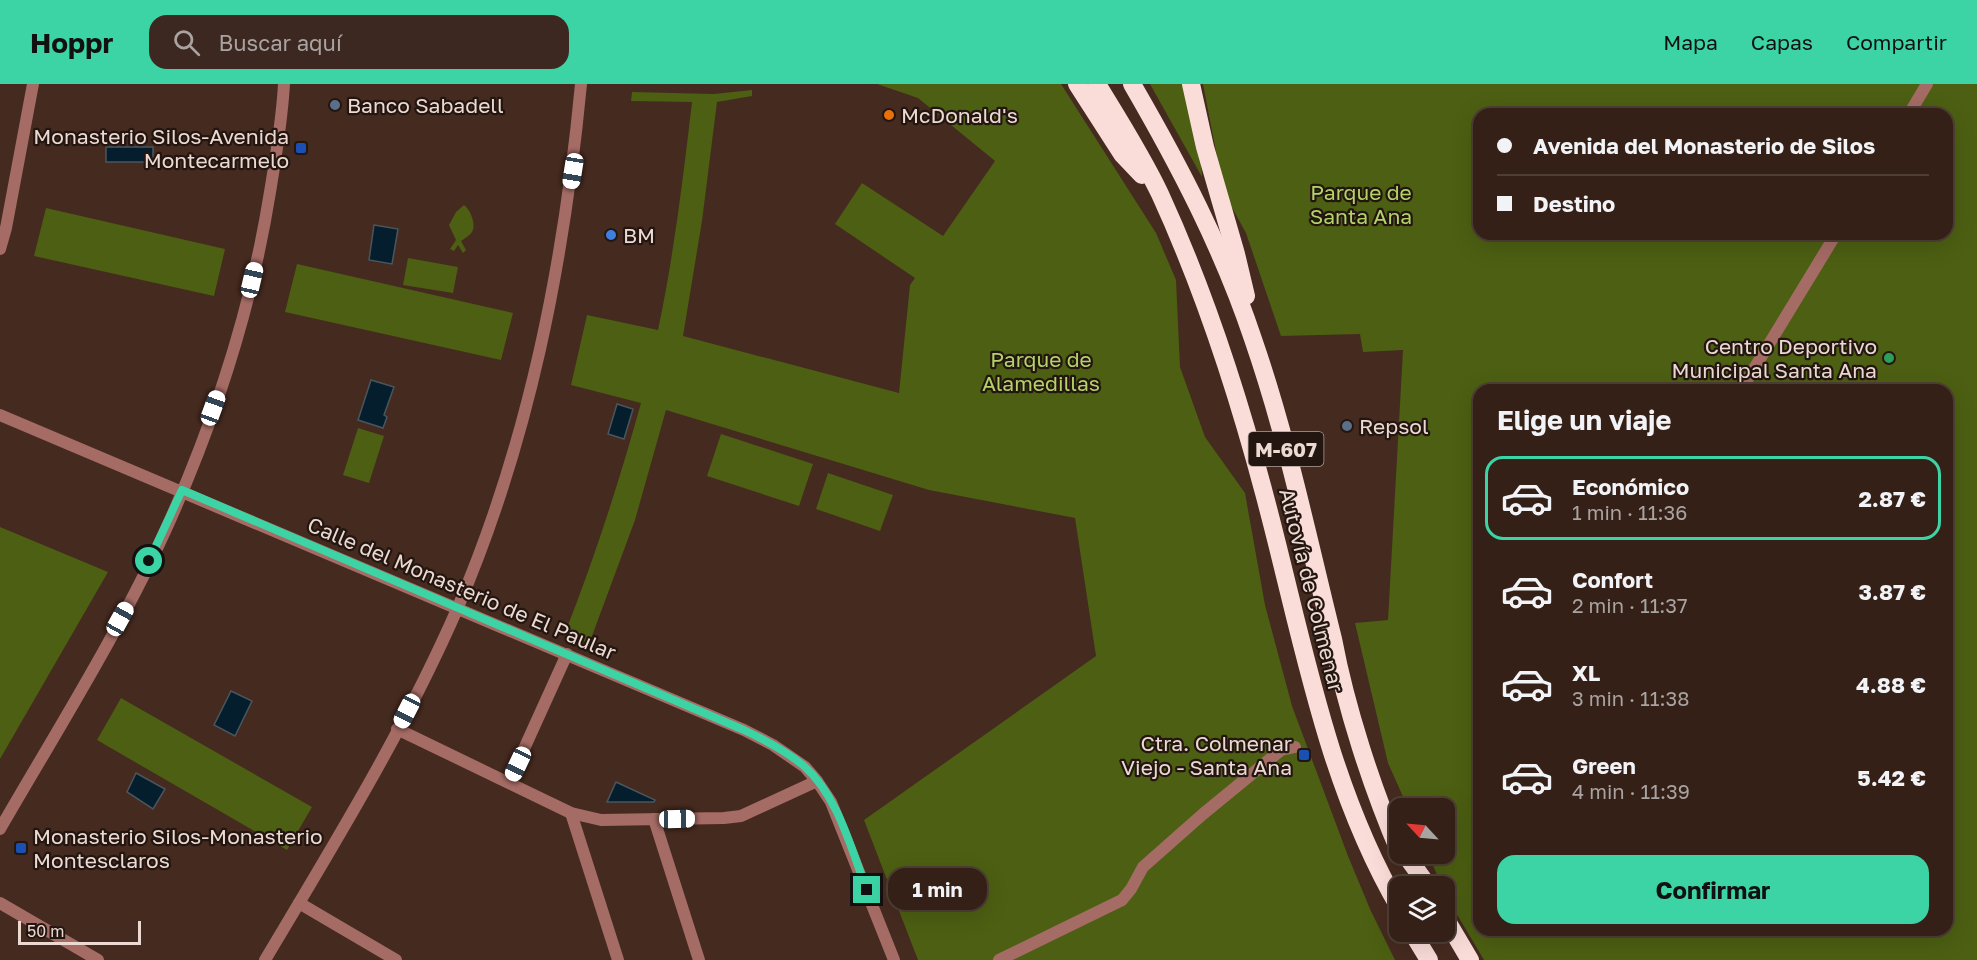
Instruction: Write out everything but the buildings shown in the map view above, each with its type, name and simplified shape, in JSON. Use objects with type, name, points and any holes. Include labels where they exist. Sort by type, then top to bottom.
[{"type":"highway","points":[[1077,84],[1122,154],[1160,193]]},
{"type":"highway","name":"Autovía de Colmenar","points":[[1097,84],[1160,193],[1204,300],[1238,397],[1326,736],[1349,803],[1389,887]]},
{"type":"highway","name":"Autovía de Colmenar","points":[[1132,84],[1183,173],[1212,236],[1252,336],[1281,430],[1340,673],[1389,821]]},
{"type":"highway","points":[[1191,84],[1205,147],[1236,254],[1252,336]]},
{"type":"highway","points":[[1455,935],[1470,960]]},
{"type":"highway","points":[[1407,942],[1415,960]]},
{"type":"highway","points":[[1418,942],[1429,960]]},
{"type":"highway","points":[[1447,942],[1457,960]]},
{"type":"street","points":[[0,249],[33,84]]},
{"type":"street","points":[[0,829],[129,602],[182,490],[227,372],[248,301],[266,220],[279,141],[284,84]]},
{"type":"street","points":[[265,960],[397,729],[458,607],[496,503],[520,431],[549,316],[573,171],[581,84]]},
{"type":"street","points":[[1913,108],[1927,84]]},
{"type":"street","points":[[1745,384],[1832,240]]},
{"type":"street","name":"Calle del Monasterio de El Paular","points":[[0,415],[458,607],[774,745],[804,767],[831,802],[894,960]]},
{"type":"street","points":[[509,782],[567,654]]},
{"type":"street","points":[[397,729],[572,813],[600,820],[741,816],[817,781]]},
{"type":"street","points":[[999,960],[1122,900],[1143,867],[1186,829],[1281,750],[1296,747]]},
{"type":"street","points":[[572,813],[618,960]]},
{"type":"street","points":[[654,819],[699,960]]},
{"type":"street","points":[[0,903],[98,960]]},
{"type":"street","points":[[299,903],[396,960]]},
{"type":"green space","name":"Parque de Alamedillas","points":[[877,84],[1061,84],[1156,233],[1176,280],[1180,367],[1205,437],[1245,493],[1265,605],[1292,706],[1348,856],[1395,960],[918,960],[864,820],[1096,656],[1075,518],[929,490],[666,410],[635,520],[592,636],[588,643],[565,633],[606,519],[641,403],[571,385],[587,315],[658,330],[685,159],[692,102],[631,101],[632,92],[714,94],[752,90],[752,96],[717,102],[702,221],[683,336],[899,393],[910,285],[915,278],[835,224],[862,183],[943,236],[995,161],[918,98]]},
{"type":"green space","points":[[1150,84],[1185,84],[1202,177]]},
{"type":"green space","name":"Parque de Santa Ana","points":[[1203,84],[1977,84],[1977,960],[1484,960],[1455,911],[1455,876],[1438,876],[1432,864],[1455,864],[1455,798],[1404,798],[1388,763],[1355,623],[1388,620],[1403,350],[1363,352],[1360,334],[1281,336],[1246,233],[1224,193]]},
{"type":"green space","points":[[464,205],[474,225],[471,233],[461,241],[466,250],[463,253],[458,245],[454,251],[450,249],[456,240],[449,225],[456,212]]},
{"type":"green space","points":[[46,208],[225,249],[214,296],[34,256]]},
{"type":"green space","points":[[408,258],[458,267],[453,293],[403,285]]},
{"type":"green space","points":[[297,264],[513,313],[501,360],[285,312]]},
{"type":"green space","points":[[358,428],[384,436],[369,483],[343,475]]},
{"type":"green space","points":[[721,434],[813,464],[799,506],[707,476]]},
{"type":"green space","points":[[828,473],[893,495],[880,531],[816,509]]},
{"type":"green space","points":[[0,527],[108,572],[0,759]]},
{"type":"green space","points":[[121,698],[312,807],[287,850],[97,740]]},
{"type":"water","points":[[106,147],[153,147],[153,162],[106,162]]},
{"type":"water","points":[[374,225],[398,229],[392,264],[369,260]]},
{"type":"water","points":[[371,380],[394,387],[384,415],[387,417],[383,428],[358,420]]},
{"type":"water","points":[[617,404],[633,409],[624,439],[608,434]]},
{"type":"water","points":[[231,691],[252,701],[235,736],[214,725]]},
{"type":"water","points":[[136,773],[165,789],[153,809],[127,792]]},
{"type":"water","points":[[616,782],[655,800],[654,802],[607,802]]},
{"type":"place","name":"Banco Sabadell","points":[[335,105]]},
{"type":"place","name":"McDonald's","points":[[889,115]]},
{"type":"place","name":"Monasterio Silos-Avenida Montecarmelo","points":[[301,148]]},
{"type":"place","name":"BM","points":[[611,235]]},
{"type":"place","name":"Centro Deportivo Municipal Santa Ana","points":[[1889,358]]},
{"type":"place","name":"Repsol","points":[[1347,426]]},
{"type":"place","name":"Ctra. Colmenar Viejo - Santa Ana","points":[[1304,755]]},
{"type":"place","name":"Monasterio Silos-Monasterio Montesclaros","points":[[21,848]]},
{"type":"route","points":[[149,561],[182,490],[744,730],[774,745],[804,767],[817,781],[831,802],[843,828],[867,890]]}]
